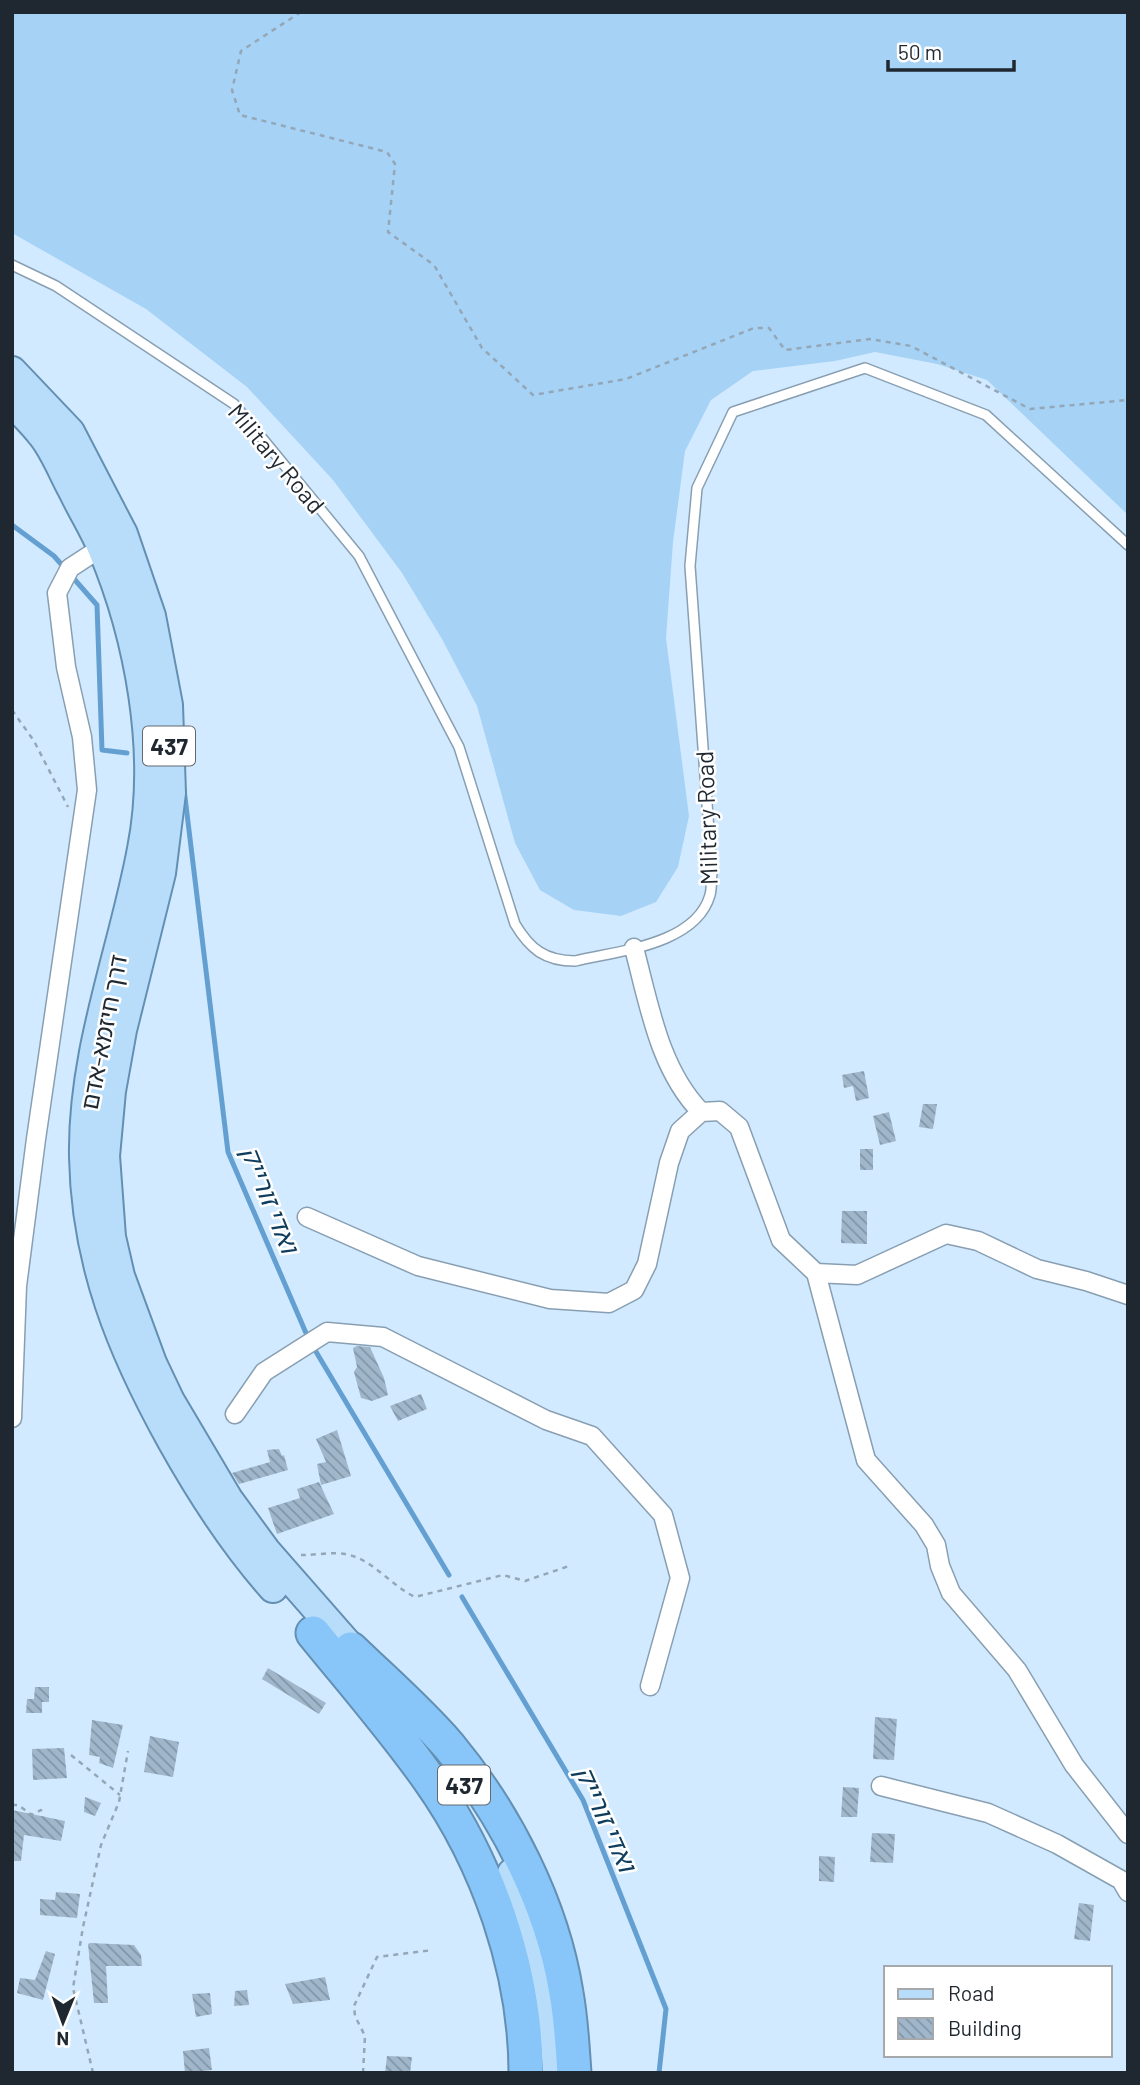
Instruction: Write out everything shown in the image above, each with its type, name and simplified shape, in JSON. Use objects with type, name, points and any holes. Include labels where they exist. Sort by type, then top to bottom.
[{"type":"highway","points":[[313,1633],[430,1780],[473,1854],[495,1907],[509,1952],[526,2042],[526,2073]]},
{"type":"highway","points":[[351,1649],[450,1747],[480,1789],[513,1844],[534,1887],[553,1941],[566,1991],[574,2073]]},
{"type":"main road","name":"דרך חיזמא-אדם","points":[[12,371],[70,432],[123,534],[152,616],[168,705],[171,793],[161,873],[122,1030],[111,1091],[106,1156],[111,1237],[120,1276],[134,1318],[170,1401],[228,1499],[266,1551],[351,1649]]},
{"type":"main road","name":"דרך חיזמא-אדם","points":[[12,402],[44,438],[102,547],[136,661],[145,713],[149,807],[132,898],[115,958],[88,1093],[84,1154],[87,1218],[99,1272],[130,1361],[195,1483],[247,1560],[313,1633]]},
{"type":"main road","name":"437","points":[[313,1633],[406,1726],[475,1825],[505,1891],[526,1953],[537,2004],[544,2073]]},
{"type":"main road","name":"437","points":[[351,1649],[416,1717],[486,1819],[501,1849],[521,1897],[541,1961],[554,2026],[557,2073]]},
{"type":"street","points":[[12,1418],[17,1286],[37,1126],[87,790],[82,737],[66,667],[57,593],[70,568],[102,547]]},
{"type":"street","points":[[634,948],[660,1039],[675,1080],[701,1112]]},
{"type":"street","points":[[307,1217],[418,1266],[550,1299],[608,1303],[634,1290],[647,1264],[669,1163],[680,1131],[701,1112],[720,1111],[739,1127],[781,1240],[816,1273],[866,1461],[924,1525],[936,1545],[940,1566],[951,1592],[1017,1670],[1074,1765],[1128,1834]]},
{"type":"street","points":[[816,1273],[858,1275],[946,1234],[978,1241],[1037,1269],[1086,1281],[1128,1296]]},
{"type":"street","points":[[235,1414],[264,1372],[327,1332],[383,1337],[546,1420],[592,1436],[663,1515],[680,1578],[650,1686]]},
{"type":"street","points":[[881,1786],[988,1813],[1057,1844],[1121,1880],[1128,1892]]},
{"type":"lane","name":"Military Road","points":[[12,265],[57,286],[234,404],[359,556],[459,747],[515,924],[532,948],[545,957],[560,961],[575,961],[667,938],[686,928],[701,913],[710,895],[712,873],[690,566],[697,488],[733,412],[865,368],[986,415],[1128,545]]},
{"type":"path","points":[[301,12],[240,51],[232,90],[240,115],[387,152],[395,164],[388,232],[434,265],[482,348],[533,395],[626,379],[754,328],[769,328],[785,350],[870,339],[911,346],[1030,409],[1128,401]]},
{"type":"path","points":[[12,709],[34,741],[74,818],[81,839]]},
{"type":"path","points":[[296,1555],[345,1554],[373,1566],[415,1597],[503,1575],[525,1581],[569,1566]]},
{"type":"path","points":[[93,2073],[73,1987],[101,1844],[120,1795],[128,1751]]},
{"type":"path","points":[[71,1755],[120,1795]]},
{"type":"path","points":[[12,1805],[18,1805],[32,1815],[41,1810],[43,1817]]},
{"type":"path","points":[[363,2073],[365,2036],[355,2015],[354,2006],[377,1957],[433,1950]]},
{"type":"shaded area","points":[[12,12],[1128,12],[1128,515],[987,380],[937,364],[875,352],[835,361],[753,371],[711,400],[685,451],[673,542],[666,638],[689,816],[678,867],[656,902],[621,916],[574,910],[540,890],[515,843],[477,706],[442,639],[402,573],[333,480],[247,387],[146,309],[12,233]]},
{"type":"building","points":[[864,1071],[869,1098],[856,1101],[853,1086],[844,1088],[842,1075]]},
{"type":"building","points":[[923,1104],[937,1104],[933,1129],[919,1127]]},
{"type":"building","points":[[889,1112],[896,1141],[880,1145],[873,1116]]},
{"type":"building","points":[[860,1149],[873,1149],[873,1170],[860,1170]]},
{"type":"building","points":[[842,1211],[867,1211],[867,1244],[841,1243]]},
{"type":"building","points":[[370,1347],[384,1378],[388,1395],[372,1401],[361,1398],[354,1372],[357,1367],[353,1348]]},
{"type":"building","points":[[421,1394],[427,1409],[398,1421],[390,1406]]},
{"type":"building","points":[[337,1430],[351,1476],[321,1485],[317,1464],[326,1462],[316,1439]]},
{"type":"building","points":[[279,1449],[282,1456],[284,1455],[288,1470],[239,1484],[232,1473],[270,1462],[267,1450]]},
{"type":"building","points":[[319,1482],[334,1514],[277,1534],[268,1508],[300,1498],[297,1489]]},
{"type":"building","points":[[268,1668],[326,1703],[319,1714],[262,1679]]},
{"type":"building","points":[[35,1687],[49,1687],[49,1702],[42,1702],[42,1713],[26,1713],[27,1699],[34,1699]]},
{"type":"building","points":[[875,1717],[897,1719],[894,1760],[873,1759]]},
{"type":"building","points":[[92,1720],[123,1725],[113,1768],[99,1763],[100,1757],[89,1755]]},
{"type":"building","points":[[150,1736],[179,1742],[173,1777],[144,1772]]},
{"type":"building","points":[[64,1748],[67,1778],[33,1780],[32,1749]]},
{"type":"building","points":[[843,1787],[859,1788],[857,1817],[841,1817]]},
{"type":"building","points":[[85,1797],[101,1803],[95,1816],[84,1812]]},
{"type":"building","points":[[12,1810],[65,1821],[61,1841],[24,1835],[21,1861],[12,1861]]},
{"type":"building","points":[[872,1833],[895,1834],[893,1863],[870,1862]]},
{"type":"building","points":[[819,1856],[835,1857],[834,1882],[819,1881]]},
{"type":"building","points":[[56,1892],[80,1894],[77,1918],[40,1915],[40,1899],[55,1900]]},
{"type":"building","points":[[1079,1903],[1094,1905],[1090,1941],[1074,1939]]},
{"type":"building","points":[[90,1943],[134,1945],[141,1955],[142,1966],[106,1966],[108,2003],[94,2003]]},
{"type":"building","points":[[46,1951],[55,1954],[43,2000],[17,1993],[20,1978],[35,1980]]},
{"type":"building","points":[[325,1977],[330,2000],[293,2004],[285,1984]]},
{"type":"building","points":[[247,1990],[249,2005],[234,2006],[235,1991]]},
{"type":"building","points":[[210,1993],[212,2014],[196,2017],[192,1994]]},
{"type":"building","points":[[209,2048],[212,2070],[185,2073],[183,2051]]},
{"type":"building","points":[[387,2056],[412,2057],[410,2073],[385,2073]]},
{"type":"waterway","name":"ואדי זורייק","points":[[12,525],[61,564]]},
{"type":"waterway","name":"ואדי זורייק","points":[[75,580],[97,605],[102,750],[127,753]]},
{"type":"waterway","name":"ואדי זורייק","points":[[184,789],[228,1152],[309,1340],[449,1575]]},
{"type":"waterway","name":"ואדי זורייק","points":[[462,1597],[583,1800],[666,2009],[659,2073]]}]
